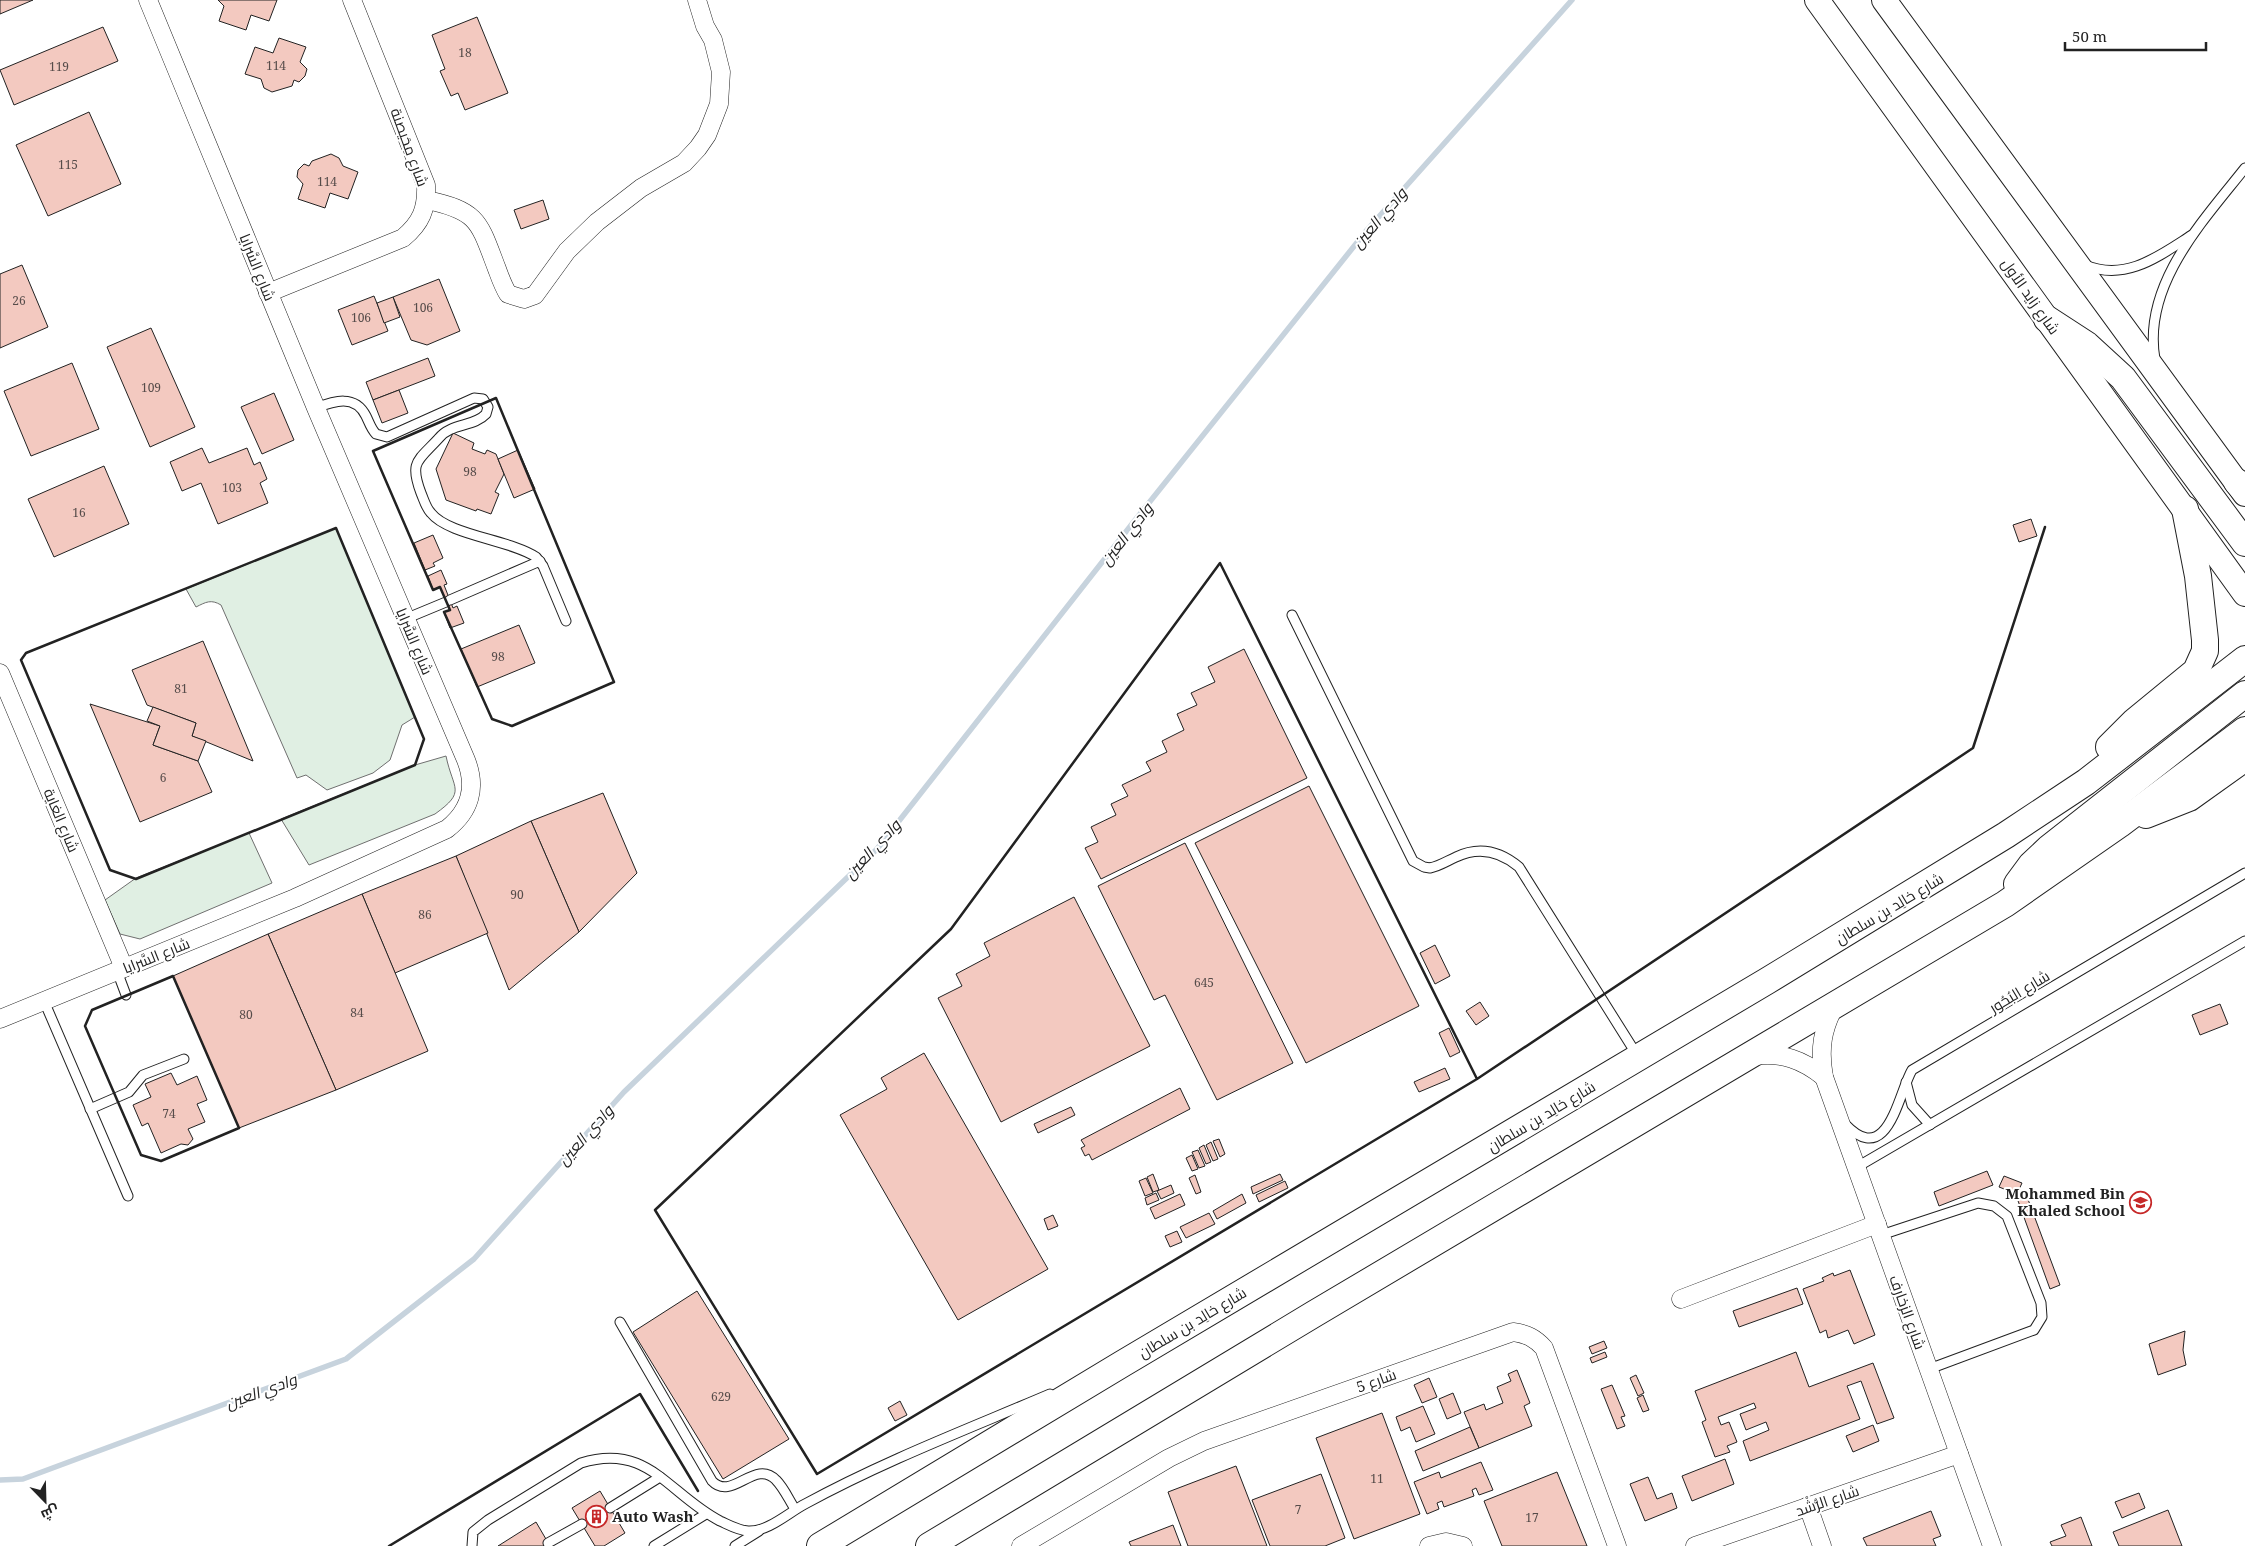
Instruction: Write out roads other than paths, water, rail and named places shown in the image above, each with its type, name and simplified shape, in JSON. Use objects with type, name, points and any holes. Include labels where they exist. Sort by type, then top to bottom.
[{"type":"main road","name":"شارع زايد الأول","points":[[1817,0],[2186,509],[2245,594]]},
{"type":"main road","points":[[1884,0],[2242,489]]},
{"type":"main road","points":[[2047,319],[2087,346],[2123,378],[2245,543]]},
{"type":"main road","points":[[2086,782],[2107,749],[2120,734],[2189,679],[2202,662],[2205,640],[2198,576],[2186,509]]},
{"type":"main road","name":"شارع خالِد بن سلطان","points":[[820,1546],[1892,906],[2006,835],[2086,782],[2245,659]]},
{"type":"main road","points":[[2005,904],[2018,882],[2049,848],[2245,694]]},
{"type":"main road","points":[[929,1546],[1749,1056],[1836,1002],[2005,904],[2120,824],[2245,730]]},
{"type":"main road","points":[[2120,824],[2188,798],[2245,758]]},
{"type":"street","name":"شارع السَّرايا","points":[[0,1018],[295,898],[447,829],[464,812],[471,790],[470,770],[316,408],[148,0]]},
{"type":"street","name":"شارع مِحَيصنة","points":[[268,293],[403,238],[415,228],[423,215],[427,200],[426,185],[352,0]]},
{"type":"street","points":[[427,200],[456,207],[470,215],[481,228],[508,294],[524,299],[534,295],[566,251],[596,222],[642,188],[684,163],[707,135],[719,104],[721,72],[713,40],[705,26],[697,0]]},
{"type":"street","name":"شارع الغاية","points":[[0,673],[120,970]]},
{"type":"street","name":"شارع الزخارف","points":[[1836,1002],[1824,1031],[1821,1054],[1824,1077],[1992,1546]]},
{"type":"street","points":[[1749,1056],[1782,1055],[1812,1067],[1824,1077]]},
{"type":"street","points":[[1680,1299],[1879,1229]]},
{"type":"street","name":"شارع 5","points":[[1021,1546],[1169,1458],[1204,1441],[1513,1332],[1525,1334],[1536,1340],[1544,1348],[1616,1546]]},
{"type":"street","name":"شارع الرُّشْد","points":[[1695,1546],[1959,1454]]},
{"type":"street","points":[[1808,1506],[1822,1546]]},
{"type":"street","points":[[1429,1546],[1446,1542],[1463,1546]]},
{"type":"lane","points":[[2157,371],[2153,348],[2158,300],[2168,278],[2194,233],[2245,168]]},
{"type":"lane","points":[[2074,260],[2094,269],[2115,271],[2136,268],[2155,259],[2194,233]]},
{"type":"lane","points":[[316,408],[333,402],[349,401],[362,409],[376,434],[387,437],[474,398],[483,399],[488,407],[486,414],[480,419],[451,428],[440,436],[416,464],[415,477],[427,507],[442,523],[531,553],[540,562],[566,621]]},
{"type":"lane","points":[[405,619],[540,562]]},
{"type":"lane","points":[[1292,615],[1413,861],[1418,865],[1430,868],[1468,852],[1488,851],[1509,859],[1519,867],[1639,1058]]},
{"type":"lane","name":"شارع البُحُور","points":[[1839,1118],[1855,1134],[1869,1137],[1882,1133],[1891,1123],[1906,1080],[1912,1070],[2245,873]]},
{"type":"lane","points":[[1857,1167],[2245,941]]},
{"type":"lane","points":[[120,970],[126,995]]},
{"type":"lane","points":[[44,1001],[128,1196]]},
{"type":"lane","points":[[90,1108],[130,1092],[143,1076],[184,1058]]},
{"type":"lane","points":[[1906,1080],[1912,1105],[1930,1125]]},
{"type":"lane","points":[[1879,1229],[1978,1203],[1994,1206],[2001,1210],[2011,1223],[2041,1303],[2042,1318],[2034,1330],[1929,1369]]},
{"type":"lane","points":[[620,1322],[712,1481],[721,1487],[727,1488],[753,1475],[769,1475],[775,1479],[795,1509]]},
{"type":"lane","points":[[735,1546],[795,1509],[878,1467],[1122,1364]]},
{"type":"lane","points":[[472,1546],[473,1532],[480,1526],[582,1463],[598,1458],[615,1457],[631,1460],[647,1467],[706,1514],[735,1529],[749,1531],[763,1528]]},
{"type":"lane","points":[[610,1508],[660,1477]]},
{"type":"lane","points":[[654,1546],[706,1514]]},
{"type":"lane","points":[[548,1543],[582,1524]]},
{"type":"waterway","name":"وادي العين","points":[[0,1480],[23,1479],[346,1359],[474,1259],[624,1092],[877,849],[1132,524],[1367,230],[1572,0]]},
{"type":"place","name":"Mohammed Bin Khaled School","points":[[2141,1202]]},
{"type":"place","name":"Auto Wash","points":[[596,1516]]}]
